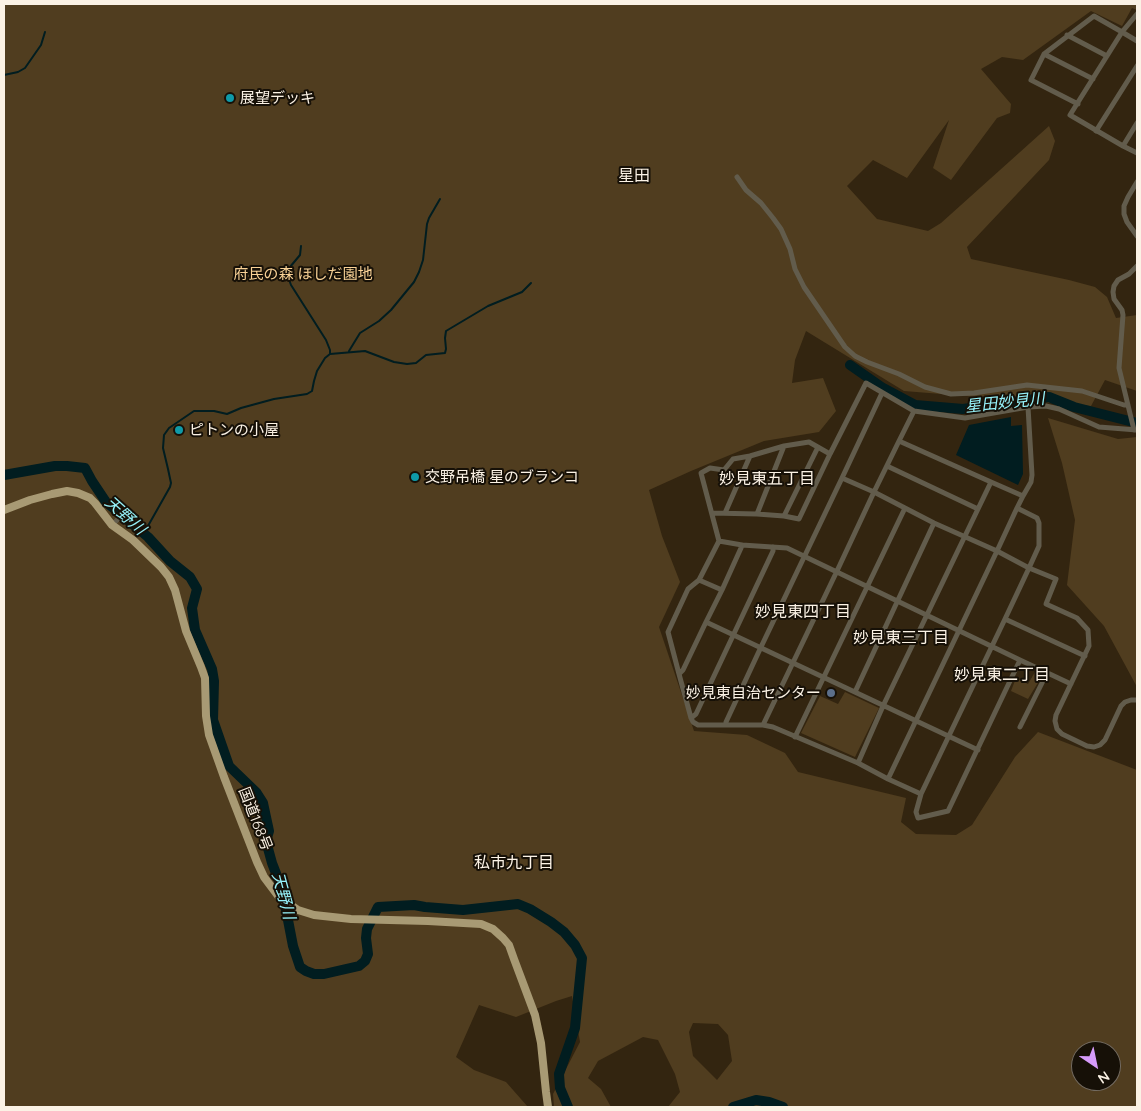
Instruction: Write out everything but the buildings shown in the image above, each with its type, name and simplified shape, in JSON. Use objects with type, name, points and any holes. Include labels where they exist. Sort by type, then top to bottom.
[{"type":"highway","name":"国道168号","points":[[4,510],[52,494],[67,491],[78,493],[90,498],[114,524],[161,567],[172,584],[186,631],[205,678],[206,716],[209,735],[224,777],[257,862],[264,877],[279,897],[298,910],[314,916],[482,924],[493,929],[503,938],[514,958],[535,1015],[541,1043],[548,1107]]},
{"type":"street","points":[[1137,14],[1122,32],[1070,116],[1137,153]]},
{"type":"street","points":[[1078,104],[1031,80],[1044,54],[1094,16],[1137,41]]},
{"type":"street","points":[[1067,35],[1107,56]]},
{"type":"street","points":[[1044,54],[1093,79]]},
{"type":"street","points":[[1096,131],[1137,66]]},
{"type":"street","points":[[1123,146],[1137,123]]},
{"type":"street","points":[[738,177],[746,190],[781,229],[790,249],[795,269],[804,287],[846,347],[855,356],[925,387],[951,394],[974,393],[1027,385],[1082,391],[1124,406],[1128,405]]},
{"type":"street","points":[[1137,182],[1124,206],[1124,214],[1137,236]]},
{"type":"street","points":[[712,514],[757,514],[799,519],[866,383],[914,412],[965,418],[1028,406],[1046,406],[1099,427],[1135,428],[1118,368],[1124,315],[1112,292],[1118,280],[1129,274],[1137,266]]},
{"type":"street","points":[[726,725],[882,393]]},
{"type":"street","points":[[888,779],[958,630],[1031,482],[1028,406]]},
{"type":"street","points":[[763,725],[914,412]]},
{"type":"street","points":[[1131,415],[1137,414]]},
{"type":"street","points":[[899,441],[1023,496]]},
{"type":"street","points":[[830,454],[809,442],[784,446],[733,459],[724,470],[710,468],[701,473],[718,541],[699,580],[688,589],[668,632],[679,674],[691,718],[698,725],[763,725],[773,727],[858,763],[921,794]]},
{"type":"street","points":[[757,514],[784,446]]},
{"type":"street","points":[[784,516],[818,447]]},
{"type":"street","points":[[725,513],[750,456]]},
{"type":"street","points":[[887,466],[978,509]]},
{"type":"street","points":[[842,478],[1029,568],[1056,579],[1046,604],[1077,618],[1088,630],[1089,646],[1056,715],[1057,728],[1062,734],[1086,746],[1094,747],[1100,745],[1105,740],[1121,706],[1125,702],[1137,700]]},
{"type":"street","points":[[858,763],[883,706],[991,482]]},
{"type":"street","points":[[795,737],[905,508]]},
{"type":"street","points":[[1017,508],[1037,518],[1039,523],[1039,546],[921,794],[916,812],[918,818],[948,811],[1020,660]]},
{"type":"street","points":[[114,524],[125,512]]},
{"type":"street","points":[[855,692],[934,523]]},
{"type":"street","points":[[718,541],[787,548],[1071,684]]},
{"type":"street","points":[[679,674],[683,670],[722,590],[742,544]]},
{"type":"street","points":[[691,718],[696,714],[773,551],[773,547]]},
{"type":"street","points":[[699,580],[722,590]]},
{"type":"street","points":[[1005,619],[1084,656]]},
{"type":"street","points":[[706,622],[978,750]]},
{"type":"street","points":[[1020,727],[1047,673]]},
{"type":"green space","name":"府民の森 ほしだ園地","points":[[4,4],[1137,4],[1137,10],[1132,8],[1122,26],[1091,11],[1023,60],[1002,57],[981,69],[1011,104],[1010,113],[997,118],[951,180],[933,168],[949,120],[907,178],[873,160],[847,186],[877,219],[928,231],[941,223],[1049,126],[1055,141],[1049,160],[967,247],[971,259],[1095,287],[1107,297],[1116,318],[1137,315],[1137,391],[1105,380],[1091,406],[904,391],[806,331],[795,360],[792,383],[823,378],[836,411],[819,432],[764,441],[649,490],[662,536],[680,582],[659,627],[694,731],[747,735],[785,753],[798,772],[906,798],[901,822],[916,834],[956,835],[972,825],[1015,757],[1038,732],[1137,770],[1137,1107],[668,1107],[680,1092],[675,1074],[658,1040],[643,1037],[598,1061],[588,1078],[601,1089],[611,1107],[554,1107],[553,1094],[580,1042],[572,996],[516,1017],[479,1005],[456,1057],[474,1070],[506,1082],[528,1107],[4,1107]],"holes":[[[693,1023],[718,1024],[728,1035],[732,1061],[717,1080],[693,1056],[689,1032]]]},
{"type":"green space","points":[[1048,418],[1118,439],[1137,437],[1137,687],[1104,626],[1067,585],[1075,520],[1062,463]]},
{"type":"green space","points":[[1035,672],[1042,676],[1028,699],[1011,691],[1016,678],[1028,684]]},
{"type":"green space","points":[[845,692],[879,708],[855,757],[801,733],[820,696],[838,704]]},
{"type":"water","points":[[1011,417],[1011,426],[1022,425],[1023,474],[1018,485],[956,455],[969,425]]},
{"type":"waterway","points":[[4,75],[18,72],[25,68],[41,45],[45,32]]},
{"type":"waterway","points":[[349,351],[360,333],[379,321],[391,310],[414,282],[423,260],[427,224],[440,199]]},
{"type":"waterway","points":[[301,246],[300,255],[287,274],[291,285],[326,340],[330,353]]},
{"type":"waterway","points":[[144,533],[171,483],[163,448],[164,435],[169,428],[194,411],[214,411],[227,414],[274,399],[307,394],[312,391],[317,371],[325,358],[330,354],[365,351],[394,362],[407,364],[416,363],[426,355],[445,353],[446,331],[488,306],[522,292],[531,283]]},
{"type":"waterway","name":"星田妙見川","points":[[850,365],[883,388],[915,405],[963,409],[1049,397],[1074,407],[1137,423]]},
{"type":"waterway","name":"天野川","points":[[4,475],[55,466],[85,468],[106,502],[148,537],[170,561],[190,577],[197,589],[192,608],[195,630],[212,669],[214,681],[213,720],[229,766],[256,792],[263,803],[269,831],[266,841],[282,889],[293,946],[300,967],[314,974],[324,974],[359,966],[365,961],[368,954],[367,929],[378,907],[414,905],[463,910],[518,904],[530,909],[564,932],[575,945],[582,958],[575,1028],[559,1074],[560,1088],[568,1107]]},
{"type":"waterway","name":"天野川","points":[[733,1107],[756,1100],[783,1107]]},
{"type":"place","name":"展望デッキ","points":[[230,98]]},
{"type":"place","name":"ピトンの小屋","points":[[179,430]]},
{"type":"place","name":"交野吊橋 星のブランコ","points":[[415,477]]},
{"type":"place","name":"妙見東自治センター","points":[[831,693]]},
{"type":"district","name":"星田","points":[[634,176]]},
{"type":"district","name":"妙見東五丁目","points":[[767,479]]},
{"type":"district","name":"妙見東四丁目","points":[[803,612]]},
{"type":"district","name":"妙見東三丁目","points":[[901,638]]},
{"type":"district","name":"妙見東二丁目","points":[[1002,675]]},
{"type":"district","name":"私市九丁目","points":[[514,863]]}]
